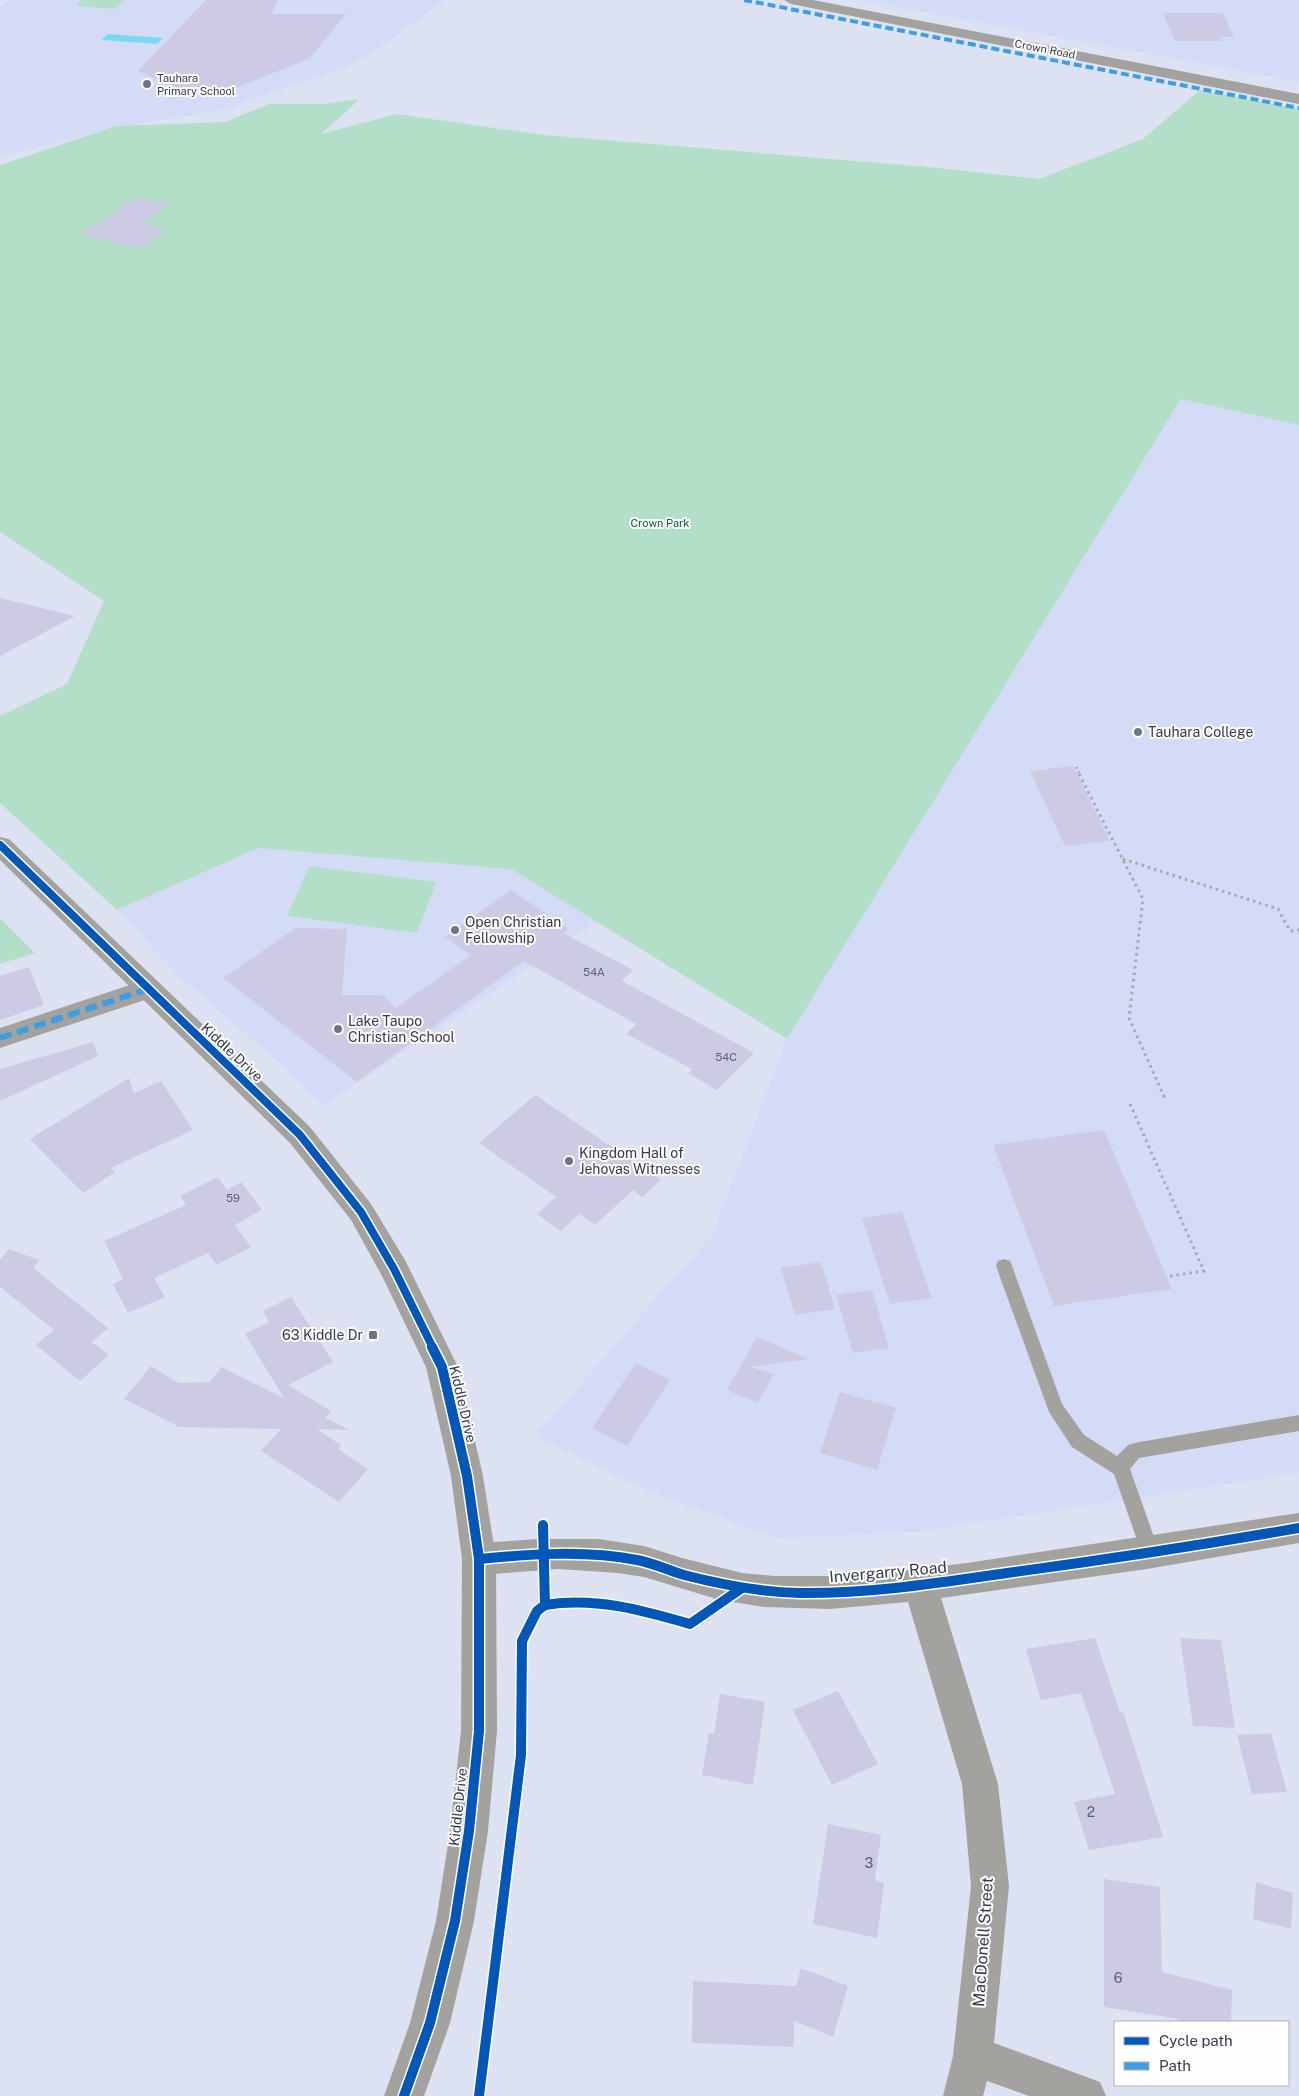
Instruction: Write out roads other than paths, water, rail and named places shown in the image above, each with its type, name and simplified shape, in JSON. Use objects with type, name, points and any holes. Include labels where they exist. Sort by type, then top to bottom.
[{"type":"street","name":"Crown Road","points":[[791,0],[1299,98]]},
{"type":"street","name":"Kiddle Drive","points":[[0,845],[300,1136],[361,1212],[394,1269],[442,1366],[467,1476],[479,1560],[478,1731],[469,1831],[455,1921],[430,2023],[404,2096]]},
{"type":"street","points":[[0,1038],[148,990]]},
{"type":"street","name":"Invergarry Road","points":[[479,1560],[543,1555],[612,1556],[639,1560],[712,1582],[774,1592],[818,1592],[920,1585],[1151,1554],[1299,1528]]},
{"type":"street","name":"MacDonell Street","points":[[920,1585],[980,1784],[990,1886],[973,2056],[963,2096]]},
{"type":"street","points":[[973,2056],[1086,2096]]},
{"type":"lane","points":[[1004,1266],[1055,1407],[1078,1441],[1121,1469],[1151,1554]]},
{"type":"lane","points":[[1121,1469],[1124,1460],[1134,1450],[1299,1423]]},
{"type":"water","points":[[108,34],[163,38],[157,44],[102,40]]},
{"type":"place","name":"Tauhara Primary School","points":[[147,84]]},
{"type":"place","name":"Tauhara College","points":[[1138,732]]},
{"type":"place","name":"Open Christian Fellowship","points":[[455,930]]},
{"type":"place","name":"Lake Taupo Christian School","points":[[338,1029]]},
{"type":"place","name":"Kingdom Hall of Jehovas Witnesses","points":[[569,1161]]},
{"type":"place","name":"63 Kiddle Dr","points":[[373,1335]]},
{"type":"park label","name":"Crown Park","points":[[660,523]]}]
